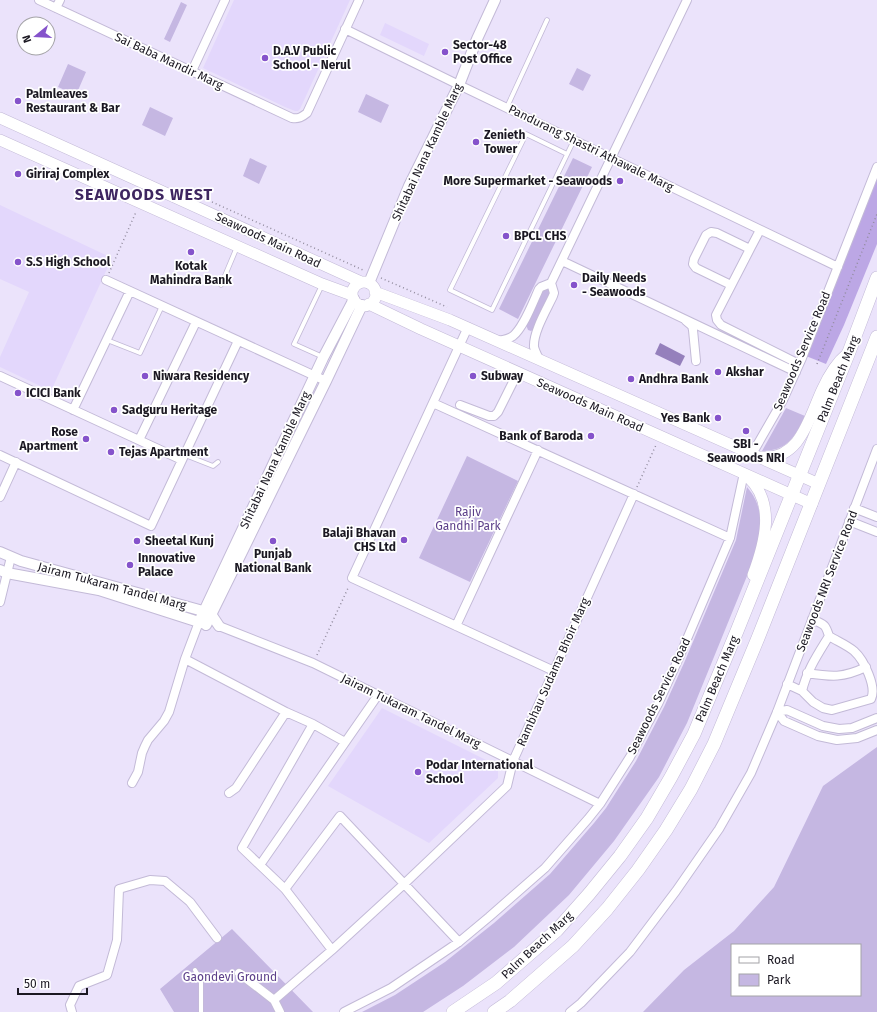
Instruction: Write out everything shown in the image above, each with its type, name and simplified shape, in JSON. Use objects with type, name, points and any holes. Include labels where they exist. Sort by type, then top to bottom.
[{"type":"main road","name":"Seawoods Main Road","points":[[0,118],[819,484]]},
{"type":"main road","name":"Seawoods Main Road","points":[[0,140],[812,504]]},
{"type":"main road","name":"Palm Beach Marg","points":[[453,1012],[496,983],[557,930],[620,856],[647,818],[671,777],[694,734],[737,630],[849,352],[877,278]]},
{"type":"main road","points":[[369,283],[375,299],[359,301],[354,287],[357,284],[369,283]]},
{"type":"main road","name":"Palm Beach Marg","points":[[494,1012],[510,1001],[573,946],[611,904],[638,870],[666,830],[691,788],[714,744],[758,638],[877,337]]},
{"type":"main road","points":[[752,454],[766,457],[777,456],[783,454],[794,445],[810,419],[827,380],[840,360],[849,352]]},
{"type":"main road","points":[[737,630],[742,602],[760,555],[766,525],[760,492],[756,485],[744,473]]},
{"type":"street","name":"Sai Baba Mandir Marg","points":[[39,0],[292,118],[300,118],[307,112],[345,29]]},
{"type":"street","points":[[56,8],[60,0]]},
{"type":"street","points":[[192,71],[225,0]]},
{"type":"street","points":[[345,29],[359,0]]},
{"type":"street","name":"Shitabai Nana Kamble Marg","points":[[369,283],[409,186],[459,85],[477,39],[495,0]]},
{"type":"street","points":[[498,341],[508,339],[519,330],[541,287],[551,283],[687,0]]},
{"type":"street","name":"Pandurang Shastri Athawale Marg","points":[[345,29],[838,267]]},
{"type":"street","name":"Seawoods Service Road","points":[[752,454],[783,400],[796,372],[877,167]]},
{"type":"street","points":[[760,230],[716,315],[717,320],[721,325],[799,364]]},
{"type":"street","points":[[731,285],[696,268],[693,264],[706,236],[711,232],[717,233],[750,249]]},
{"type":"street","points":[[562,261],[796,372]]},
{"type":"street","points":[[106,280],[326,381]]},
{"type":"street","points":[[539,359],[535,352],[534,338],[554,296],[554,289],[551,283]]},
{"type":"street","points":[[73,410],[130,291]]},
{"type":"street","name":"Shitabai Nana Kamble Marg","points":[[207,613],[314,376],[323,358],[359,301]]},
{"type":"street","name":"Shitabai Nana Kamble Marg","points":[[202,623],[326,381],[359,301]]},
{"type":"street","points":[[684,319],[692,326],[696,360]]},
{"type":"street","points":[[138,440],[196,322]]},
{"type":"street","points":[[468,328],[352,578],[554,671]]},
{"type":"street","points":[[0,455],[151,526],[238,341]]},
{"type":"street","points":[[460,404],[489,416],[494,416],[498,412],[518,372]]},
{"type":"street","points":[[0,376],[138,440],[183,457]]},
{"type":"street","points":[[433,402],[730,538]]},
{"type":"street","name":"Seawoods NRI Service Road","points":[[570,1012],[630,952],[676,891],[719,829],[751,772],[788,684],[877,449]]},
{"type":"street","points":[[456,626],[538,450]]},
{"type":"street","points":[[0,497],[16,462]]},
{"type":"street","name":"Seawoods Service Road","points":[[344,1012],[391,988],[458,942],[489,917],[545,868],[600,804],[630,757],[658,704],[678,660],[730,538],[744,473]]},
{"type":"street","name":"Rambhau Sudama Bhoir Marg","points":[[274,1000],[332,950],[404,884],[507,786],[513,761],[634,494]]},
{"type":"street","points":[[854,508],[877,517]]},
{"type":"street","points":[[849,521],[877,532]]},
{"type":"street","name":"Jairam Tukaram Tandel Marg","points":[[0,552],[21,561],[207,613]]},
{"type":"street","points":[[0,602],[3,571],[11,557]]},
{"type":"street","name":"Jairam Tukaram Tandel Marg","points":[[3,571],[99,590],[202,623],[219,626],[313,663],[600,804]]},
{"type":"street","points":[[207,613],[219,626]]},
{"type":"street","points":[[802,691],[806,676],[829,636],[828,629],[825,625],[812,619]]},
{"type":"street","points":[[132,783],[138,772],[142,753],[148,740],[164,721],[169,712],[185,659],[202,623]]},
{"type":"street","points":[[788,684],[802,691],[813,702],[823,708],[832,710],[871,699],[874,694],[874,686],[866,667],[855,652],[829,636]]},
{"type":"street","points":[[185,659],[286,712],[313,724],[345,742]]},
{"type":"street","points":[[791,675],[837,676],[858,671],[866,667]]},
{"type":"street","points":[[260,865],[378,695]]},
{"type":"street","points":[[877,718],[852,728],[839,729],[823,726],[787,710],[777,712],[784,722],[818,736],[837,740],[857,738],[877,730]]},
{"type":"street","points":[[229,793],[236,788],[286,712]]},
{"type":"street","points":[[313,724],[242,848],[285,889],[332,950]]},
{"type":"street","points":[[285,889],[340,816],[458,942]]},
{"type":"street","points":[[69,1011],[70,1005],[79,986],[107,975],[117,940],[118,889],[150,880],[165,881],[190,902],[217,938]]},
{"type":"street","points":[[239,973],[274,1000],[280,1012]]},
{"type":"lane","points":[[506,107],[547,20]]},
{"type":"lane","points":[[568,154],[526,134],[450,290],[492,310],[568,154],[574,140]]},
{"type":"lane","points":[[221,286],[237,247]]},
{"type":"lane","points":[[322,284],[294,344],[323,358]]},
{"type":"lane","points":[[106,340],[140,353],[162,306]]},
{"type":"lane","points":[[183,457],[213,466],[218,462]]},
{"type":"lane","points":[[195,970],[201,980],[201,1012]]},
{"type":"path","points":[[210,201],[369,283],[449,308]]},
{"type":"path","points":[[106,280],[140,203]]},
{"type":"path","points":[[817,364],[877,214]]},
{"type":"path","points":[[634,494],[660,436]]},
{"type":"path","points":[[313,663],[352,578]]},
{"type":"shaded area","name":"D.A.V Public School - Nerul","points":[[234,0],[350,0],[298,111],[285,107],[203,68]]},
{"type":"shaded area","points":[[385,23],[429,44],[424,56],[380,35]]},
{"type":"shaded area","points":[[877,179],[877,244],[844,325],[826,364],[806,356]]},
{"type":"shaded area","points":[[0,205],[112,258],[51,391],[0,367],[0,357],[29,292],[0,279]]},
{"type":"shaded area","points":[[660,343],[685,356],[680,366],[655,354]]},
{"type":"shaded area","name":"Podar International School","points":[[382,708],[498,766],[498,778],[429,843],[328,786]]},
{"type":"green space","points":[[181,2],[187,5],[170,42],[164,39]]},
{"type":"green space","points":[[68,64],[86,72],[76,95],[58,87]]},
{"type":"green space","points":[[577,68],[591,75],[583,91],[569,84]]},
{"type":"green space","points":[[366,94],[389,105],[381,123],[358,112]]},
{"type":"green space","points":[[150,107],[173,118],[165,136],[142,125]]},
{"type":"green space","points":[[250,158],[267,166],[259,184],[243,176]]},
{"type":"green space","points":[[573,158],[592,167],[518,319],[499,309]]},
{"type":"green space","points":[[549,287],[552,290],[534,329],[531,331],[528,330],[526,325],[543,289]]},
{"type":"green space","points":[[786,408],[805,416],[798,430],[784,445],[771,450],[762,451]]},
{"type":"green space","name":"Rajiv Gandhi Park","points":[[467,456],[518,481],[470,582],[419,558]]},
{"type":"green space","points":[[747,487],[757,503],[759,511],[760,527],[756,554],[687,723],[659,777],[614,841],[569,895],[514,947],[463,986],[423,1012],[362,1012],[395,995],[445,962],[494,923],[550,874],[606,808],[636,761],[664,707],[684,663],[736,540]]},
{"type":"green space","points":[[877,747],[877,1012],[643,1012],[684,970],[734,931],[774,887],[823,786]]},
{"type":"green space","name":"Gaondevi Ground","points":[[232,929],[313,1012],[174,1012],[160,989]]},
{"type":"place","name":"Sector-48 Post Office","points":[[445,52]]},
{"type":"place","name":"D.A.V Public School - Nerul","points":[[265,58]]},
{"type":"place","name":"Palmleaves Restaurant & Bar","points":[[18,101]]},
{"type":"place","name":"Zenieth Tower","points":[[476,142]]},
{"type":"place","name":"Giriraj Complex","points":[[18,174]]},
{"type":"place","name":"More Supermarket - Seawoods","points":[[620,181]]},
{"type":"place","name":"BPCL CHS","points":[[506,236]]},
{"type":"place","name":"Kotak Mahindra Bank","points":[[191,252]]},
{"type":"place","name":"S.S High School","points":[[18,262]]},
{"type":"place","name":"Daily Needs - Seawoods","points":[[574,285]]},
{"type":"place","name":"Akshar","points":[[718,372]]},
{"type":"place","name":"Niwara Residency","points":[[145,376]]},
{"type":"place","name":"Subway","points":[[473,376]]},
{"type":"place","name":"Andhra Bank","points":[[631,379]]},
{"type":"place","name":"ICICI Bank","points":[[18,393]]},
{"type":"place","name":"Sadguru Heritage","points":[[114,410]]},
{"type":"place","name":"Yes Bank","points":[[718,418]]},
{"type":"place","name":"SBI - Seawoods NRI","points":[[746,431]]},
{"type":"place","name":"Bank of Baroda","points":[[591,436]]},
{"type":"place","name":"Rose Apartment","points":[[86,439]]},
{"type":"place","name":"Tejas Apartment","points":[[111,452]]},
{"type":"place","name":"Balaji Bhavan CHS Ltd","points":[[404,540]]},
{"type":"place","name":"Sheetal Kunj","points":[[137,541]]},
{"type":"place","name":"Punjab National Bank","points":[[273,541]]},
{"type":"place","name":"Innovative Palace","points":[[130,565]]},
{"type":"place","name":"Podar International School","points":[[418,772]]},
{"type":"district","name":"SEAWOODS WEST","points":[[144,194]]}]
